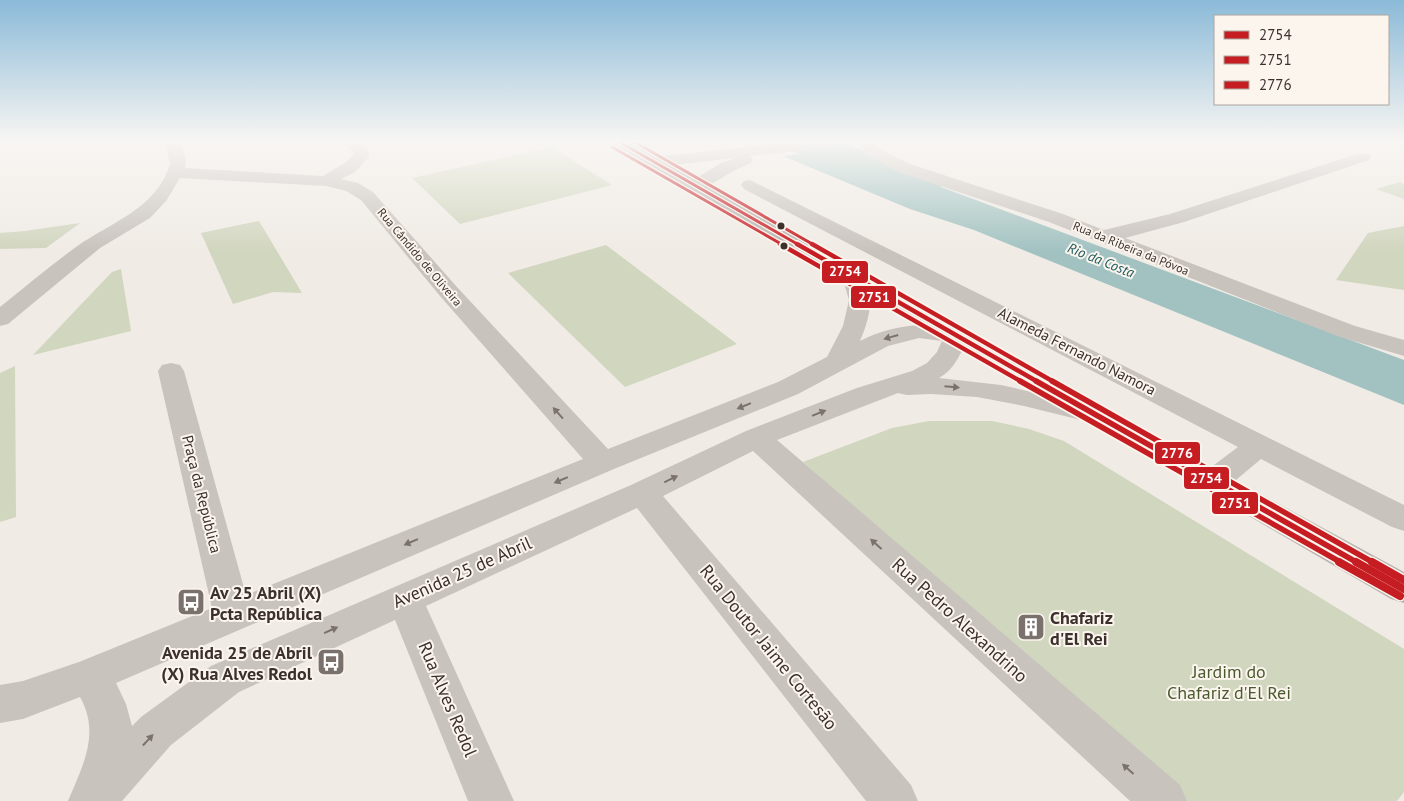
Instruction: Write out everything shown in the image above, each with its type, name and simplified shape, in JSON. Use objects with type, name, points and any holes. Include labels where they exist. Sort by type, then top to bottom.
[{"type":"main road","points":[[681,177],[1093,414],[1404,589]]},
{"type":"street","points":[[326,181],[332,177]]},
{"type":"street","points":[[696,186],[709,177]]},
{"type":"street","name":"Rua da Ribeira da Póvoa","points":[[933,177],[1056,218],[1337,328],[1404,348]]},
{"type":"street","points":[[1102,236],[1126,232],[1177,218],[1301,177]]},
{"type":"street","name":"Rua Cândido de Oliveira","points":[[172,178],[326,181],[352,187],[368,196],[460,305],[603,462]]},
{"type":"street","points":[[0,319],[94,244],[138,218],[160,199],[172,178]]},
{"type":"street","name":"Alameda Fernando Namora","points":[[750,185],[1404,519]]},
{"type":"street","points":[[833,364],[855,326],[860,300],[853,276]]},
{"type":"street","points":[[8,705],[89,676],[603,462],[788,388],[879,340],[919,331],[956,334]]},
{"type":"street","name":"Avenida 25 de Abril","points":[[89,801],[156,731],[225,679],[642,493],[756,438],[876,391],[921,377],[936,368],[950,354],[956,334]]},
{"type":"street","points":[[833,364],[876,391]]},
{"type":"street","name":"Praça da República","points":[[171,371],[233,616]]},
{"type":"street","name":"Avenida 25 de Abril","points":[[876,391],[930,385],[963,388],[1011,394],[1093,414]]},
{"type":"street","name":"Rua Pedro Alexandrino","points":[[756,438],[1164,801]]},
{"type":"street","points":[[1213,482],[1260,445]]},
{"type":"street","name":"Rua Doutor Jaime Cortesão","points":[[642,493],[896,801]]},
{"type":"street","name":"Rua Alves Redol","points":[[404,598],[491,801]]},
{"type":"street","name":"Avenida 25 de Abril","points":[[89,676],[103,696],[113,727],[107,767],[89,801]]},
{"type":"green space","points":[[600,177],[612,185],[460,224],[412,178]]},
{"type":"green space","points":[[1400,182],[1404,184],[1404,199],[1376,189]]},
{"type":"green space","points":[[259,221],[302,293],[273,292],[233,304],[201,233]]},
{"type":"green space","points":[[80,223],[46,248],[0,249],[0,233]]},
{"type":"green space","points":[[1404,226],[1404,290],[1336,280],[1368,233]]},
{"type":"green space","points":[[606,245],[737,344],[625,387],[508,273]]},
{"type":"green space","points":[[121,269],[131,331],[33,355],[112,272]]},
{"type":"green space","points":[[15,366],[16,517],[0,522],[0,373]]},
{"type":"green space","name":"Jardim do Chafariz d'El Rei","points":[[929,421],[992,421],[1029,429],[1064,441],[1404,649],[1404,792],[1397,801],[1183,801],[803,462],[892,428]]},
{"type":"water","points":[[834,177],[915,177],[1404,360],[1404,405],[974,230],[910,209]]},
{"type":"waterway","name":"Rio da Costa","points":[[893,177],[918,187]]},
{"type":"transit line","name":"2751","points":[[665,177],[1136,448],[1400,596]]},
{"type":"transit line","name":"2754","points":[[681,177],[1140,441],[1404,589]]},
{"type":"transit line","name":"2776","points":[[696,177],[1144,434],[1404,580]]},
{"type":"place","name":"Av 25 Abril (X) Pcta República","points":[[191,602]]},
{"type":"place","name":"Chafariz d'El Rei","points":[[1031,627]]},
{"type":"place","name":"Avenida 25 de Abril (X) Rua Alves Redol","points":[[331,662]]}]
